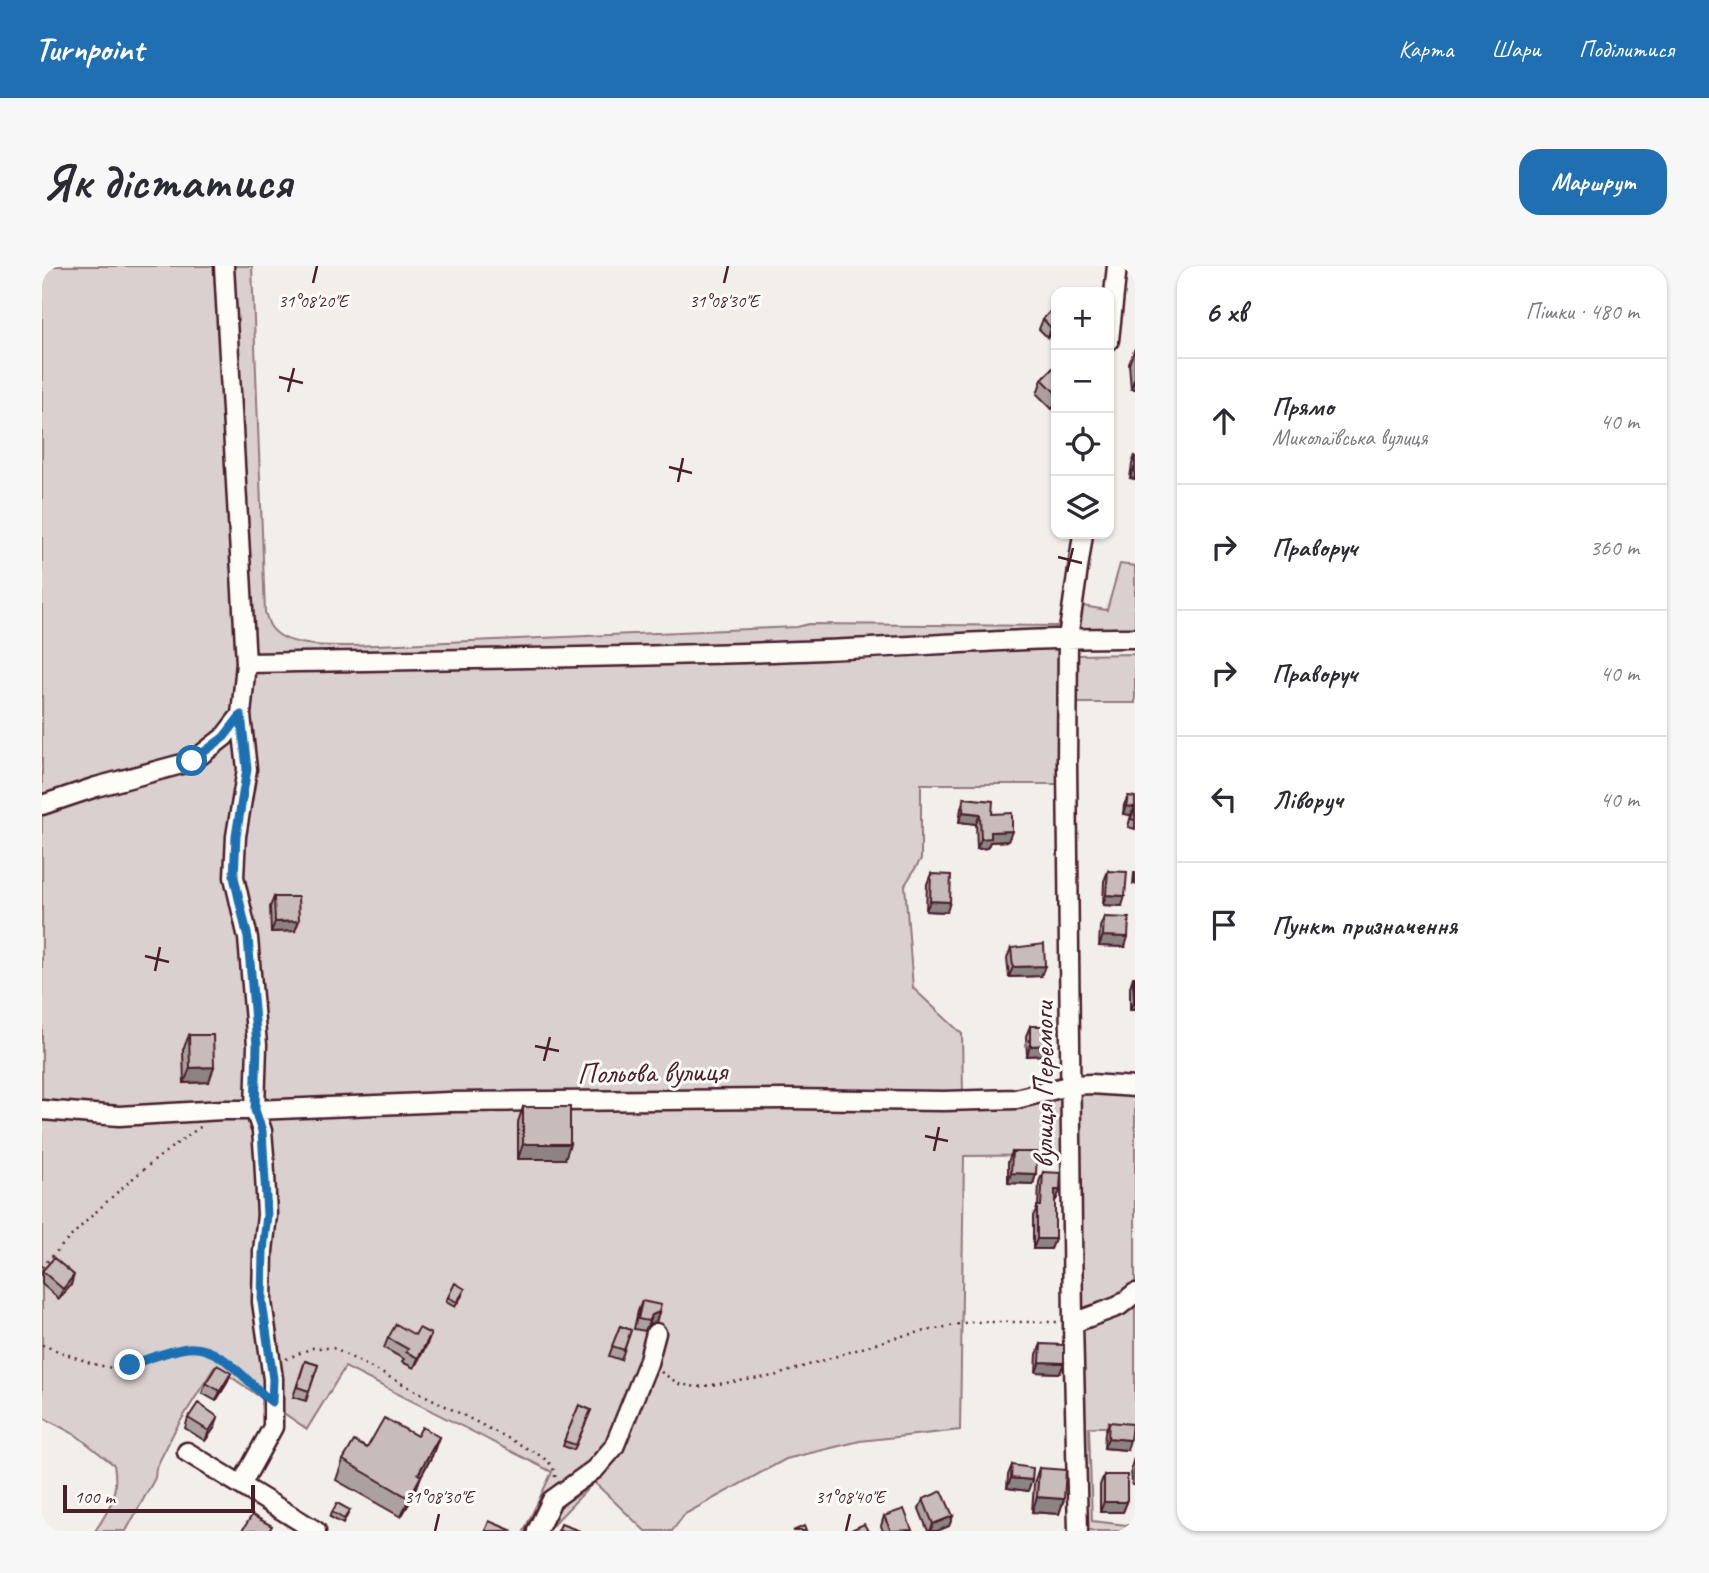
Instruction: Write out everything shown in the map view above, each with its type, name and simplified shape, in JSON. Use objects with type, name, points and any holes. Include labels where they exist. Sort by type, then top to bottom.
[{"type":"street","points":[[224,266],[246,663],[241,715],[247,769],[236,836],[234,877],[249,951],[257,1045],[255,1110],[262,1131],[267,1215],[262,1302],[273,1379],[273,1427],[242,1485]]},
{"type":"street","points":[[1114,299],[1118,266]]},
{"type":"street","name":"вулиця Перемоги","points":[[1078,1531],[1073,1323],[1068,638],[1082,539]]},
{"type":"street","points":[[246,663],[748,652],[1068,638],[1135,638]]},
{"type":"street","points":[[42,805],[192,761],[224,737],[241,715]]},
{"type":"street","name":"Польова вулиця","points":[[42,1111],[119,1116],[449,1102],[785,1099],[944,1101],[1016,1099],[1072,1085],[1135,1087]]},
{"type":"street","points":[[1073,1323],[1119,1306],[1135,1293]]},
{"type":"street","points":[[537,1531],[552,1500],[595,1469],[614,1447],[648,1363],[656,1334]]},
{"type":"street","points":[[187,1452],[316,1531]]},
{"type":"path","points":[[42,1267],[148,1165],[223,1110]]},
{"type":"path","points":[[648,1363],[679,1384],[697,1387],[774,1376],[897,1337],[969,1322],[1073,1323]]},
{"type":"path","points":[[42,1345],[93,1364],[112,1368],[176,1350],[191,1348],[211,1351],[272,1402]]},
{"type":"path","points":[[273,1379],[279,1366],[301,1351],[333,1348],[464,1413],[553,1465],[556,1472],[552,1500]]},
{"type":"shaded area","points":[[42,266],[252,266],[265,612],[270,625],[286,639],[320,646],[352,646],[797,627],[809,624],[1057,626],[1077,605],[1107,610],[1120,564],[1135,566],[1135,640],[1058,643],[1059,784],[921,784],[921,859],[905,885],[913,988],[962,1034],[963,1094],[1060,1084],[1064,1155],[964,1156],[960,1430],[860,1441],[786,1459],[685,1514],[672,1531],[645,1531],[594,1482],[547,1531],[524,1531],[552,1472],[345,1367],[307,1429],[215,1366],[175,1430],[156,1468],[155,1478],[126,1531],[95,1531],[112,1500],[114,1465],[76,1435],[42,1417]]},
{"type":"shaded area","points":[[1135,654],[1135,703],[1073,703],[1076,655]]},
{"type":"shaded area","points":[[1086,1088],[1135,1091],[1135,1427],[1089,1427],[1092,1521],[1135,1526],[1135,1531],[1093,1531],[1087,1528],[1086,1523],[1079,1096]]},
{"type":"building","points":[[1051,310],[1051,328],[1043,319]]},
{"type":"building","points":[[1051,370],[1051,388],[1042,379]]},
{"type":"building","points":[[1128,796],[1135,797],[1135,807],[1126,806]]},
{"type":"building","points":[[964,798],[993,801],[992,814],[1012,813],[1012,831],[991,832],[991,838],[981,839],[980,814],[963,812]]},
{"type":"building","points":[[1108,871],[1127,872],[1125,896],[1106,895]]},
{"type":"building","points":[[931,874],[951,875],[950,902],[930,901]]},
{"type":"building","points":[[274,897],[298,897],[299,921],[275,922]]},
{"type":"building","points":[[1104,917],[1129,918],[1128,937],[1103,936]]},
{"type":"building","points":[[1044,944],[1045,966],[1013,967],[1011,948]]},
{"type":"building","points":[[1135,977],[1135,1000],[1134,1000]]},
{"type":"building","points":[[1030,1026],[1046,1026],[1047,1045],[1030,1046]]},
{"type":"building","points":[[189,1035],[213,1035],[214,1067],[190,1068]]},
{"type":"building","points":[[523,1107],[570,1107],[570,1144],[523,1144]]},
{"type":"building","points":[[1012,1152],[1037,1152],[1036,1174],[1011,1173]]},
{"type":"building","points":[[1043,1172],[1061,1173],[1060,1190],[1055,1190],[1055,1239],[1037,1239],[1037,1206],[1041,1206]]},
{"type":"building","points":[[54,1258],[74,1275],[63,1289],[42,1271]]},
{"type":"building","points":[[455,1283],[465,1289],[457,1302],[448,1297]]},
{"type":"building","points":[[642,1301],[661,1305],[659,1312],[652,1315],[648,1321],[638,1319]]},
{"type":"building","points":[[396,1324],[415,1335],[419,1328],[431,1334],[418,1358],[388,1338]]},
{"type":"building","points":[[620,1326],[631,1330],[624,1350],[612,1346]]},
{"type":"building","points":[[1041,1344],[1064,1345],[1064,1363],[1040,1362]]},
{"type":"building","points":[[305,1361],[318,1365],[309,1391],[297,1387]]},
{"type":"building","points":[[217,1365],[231,1373],[220,1391],[206,1383]]},
{"type":"building","points":[[198,1403],[218,1417],[209,1431],[188,1418]]},
{"type":"building","points":[[579,1405],[591,1410],[576,1445],[564,1441]]},
{"type":"building","points":[[384,1418],[417,1436],[422,1427],[439,1437],[418,1474],[421,1476],[409,1498],[343,1460],[354,1441],[367,1448]]},
{"type":"building","points":[[1109,1422],[1132,1424],[1130,1440],[1108,1438]]},
{"type":"building","points":[[1012,1465],[1033,1468],[1032,1480],[1011,1478]]},
{"type":"building","points":[[1039,1468],[1066,1470],[1064,1499],[1037,1497]]},
{"type":"building","points":[[1104,1475],[1127,1475],[1127,1502],[1104,1502]]},
{"type":"building","points":[[942,1491],[953,1516],[933,1524],[923,1499]]},
{"type":"building","points":[[337,1503],[350,1510],[344,1519],[332,1512]]},
{"type":"building","points":[[904,1509],[912,1530],[891,1531],[884,1516]]},
{"type":"building","points":[[252,1515],[272,1526],[269,1531],[242,1531]]},
{"type":"building","points":[[489,1521],[513,1531],[485,1531]]},
{"type":"building","points":[[561,1524],[580,1531],[558,1531]]},
{"type":"building","points":[[864,1524],[868,1531],[849,1531]]},
{"type":"building","points":[[804,1526],[806,1531],[793,1531]]},
{"type":"route","points":[[130,1365],[176,1350],[191,1348],[211,1351],[272,1402],[273,1379],[262,1302],[267,1215],[262,1131],[255,1110],[257,1045],[248,938],[234,877],[236,836],[247,769],[241,715],[224,737],[192,761]]}]
